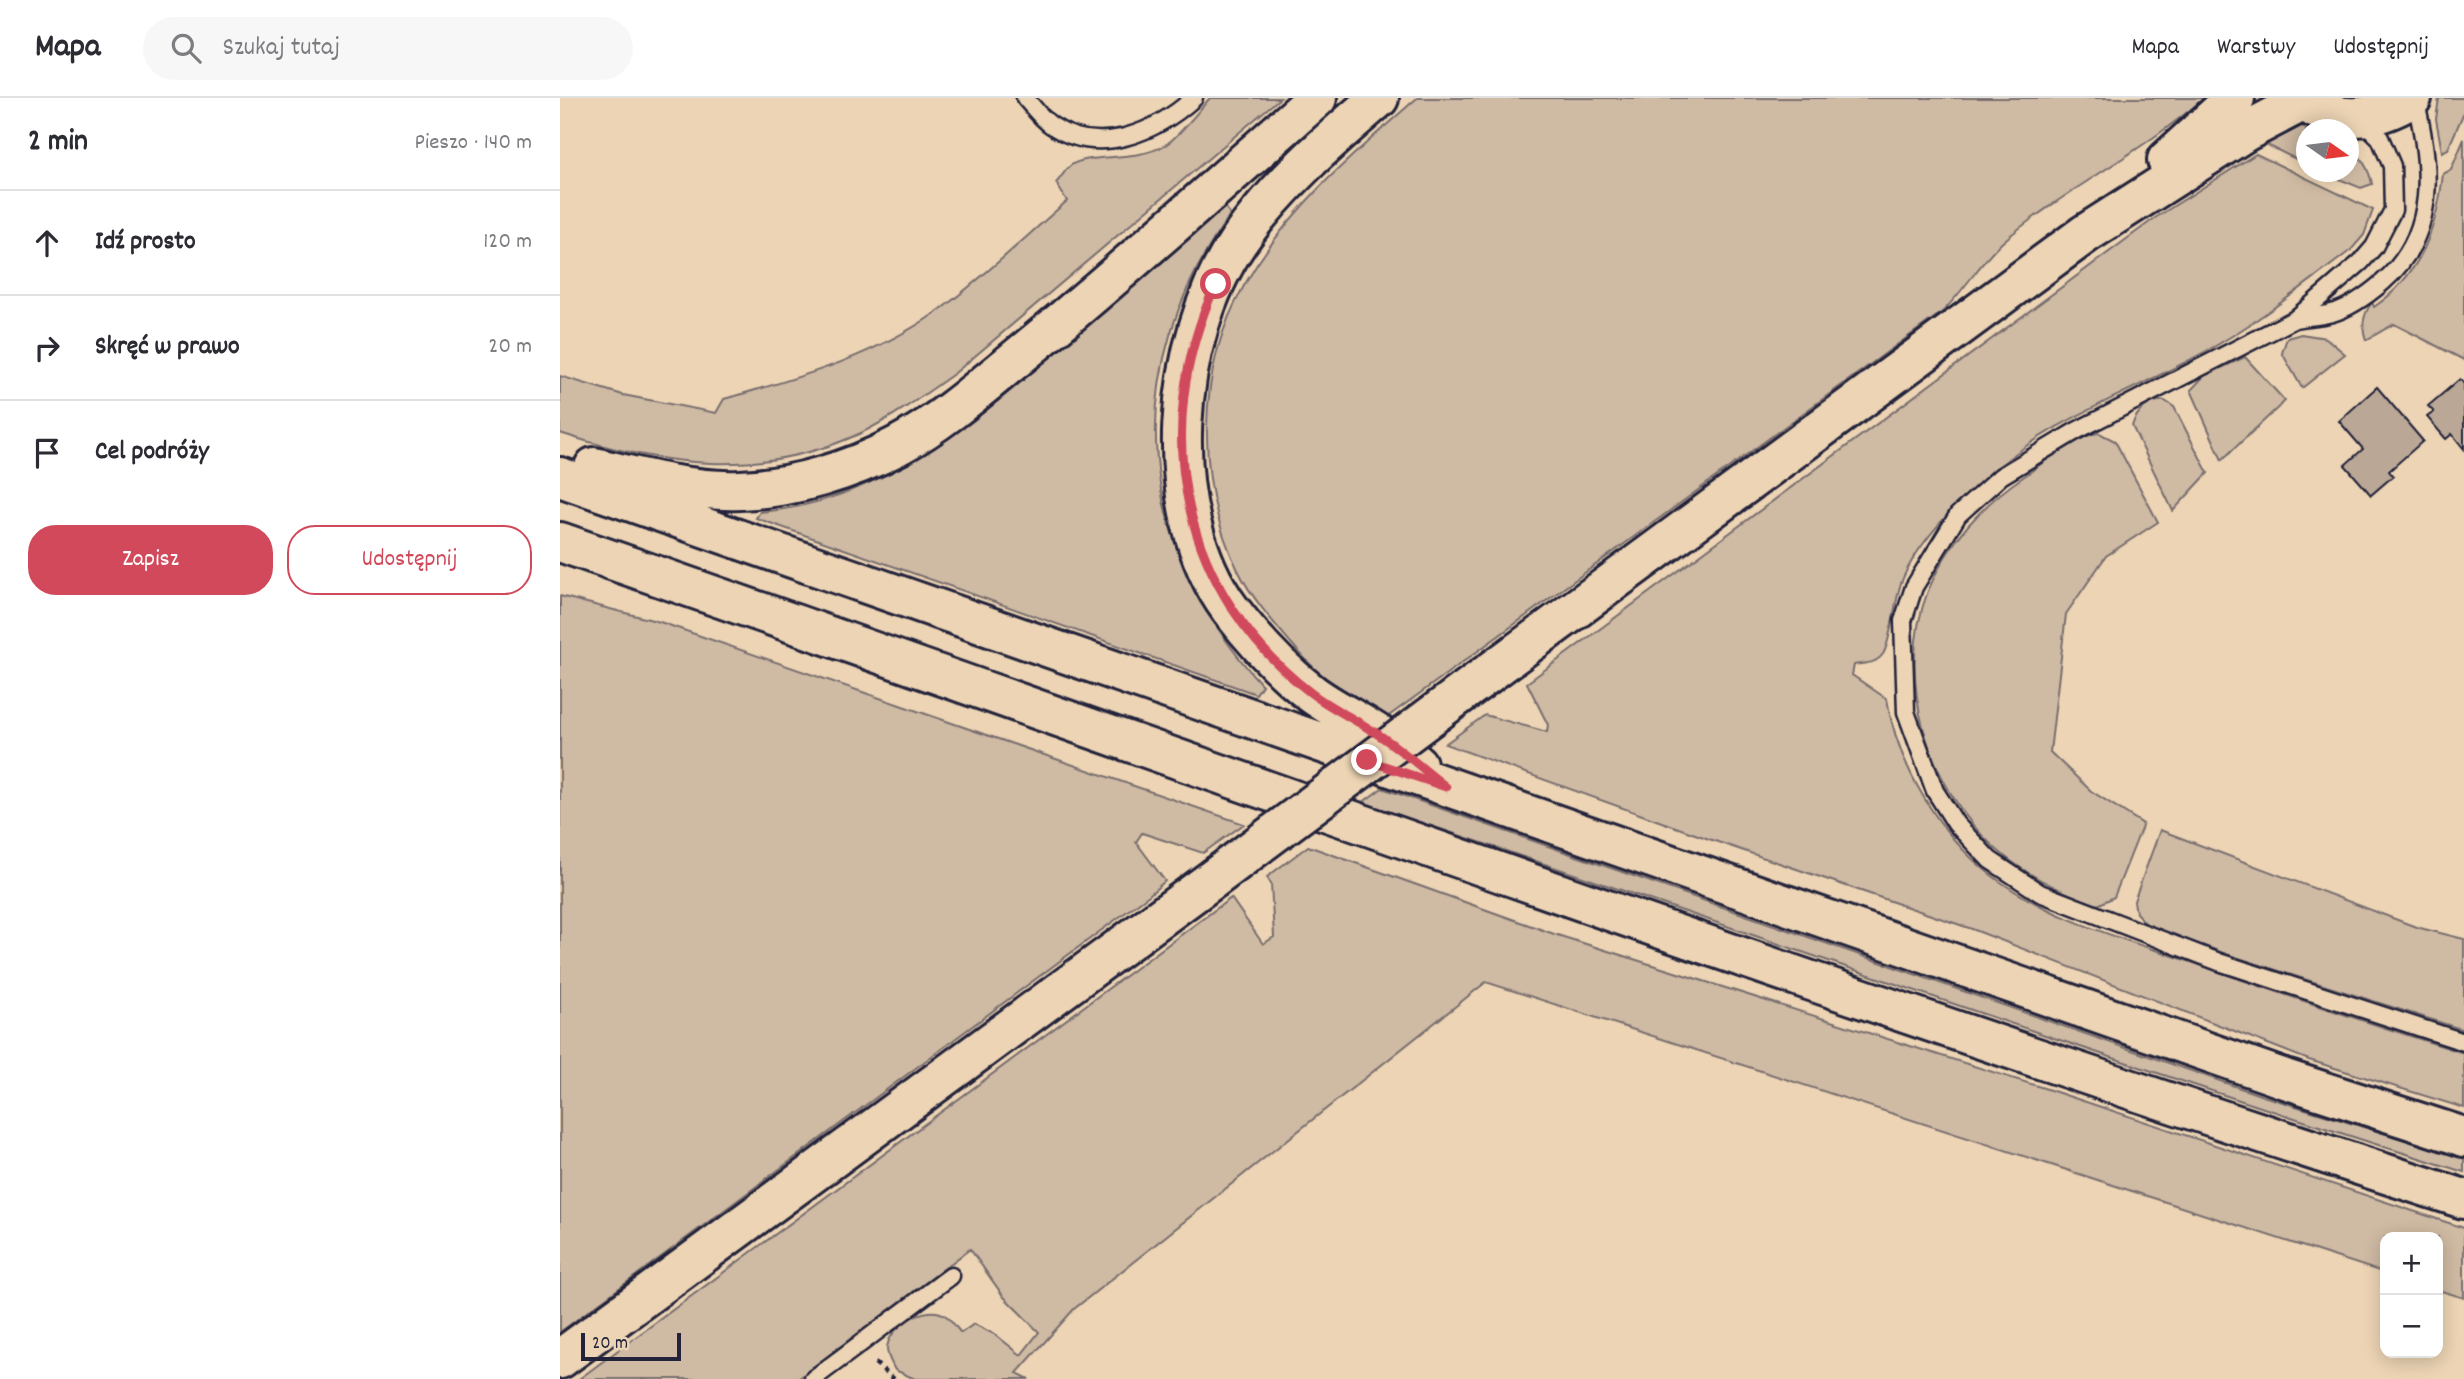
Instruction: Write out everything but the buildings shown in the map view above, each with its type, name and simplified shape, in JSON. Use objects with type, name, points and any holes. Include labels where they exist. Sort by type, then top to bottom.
[{"type":"main road","points":[[560,459],[648,479],[739,490],[825,475],[862,463],[899,445],[990,379],[1317,98]]},
{"type":"main road","points":[[1379,98],[1311,159],[1256,217],[1223,268],[1209,299],[1191,356],[1183,419],[1184,473],[1188,508],[1205,562],[1229,607],[1245,627],[1311,693],[1381,736],[1446,787]]},
{"type":"main road","points":[[2084,234],[2235,98]]},
{"type":"main road","points":[[560,1359],[2084,234],[2245,132],[2302,100],[2329,115],[2360,118],[2378,115],[2414,98]]},
{"type":"main road","points":[[560,477],[2285,1079],[2464,1137]]},
{"type":"main road","points":[[560,542],[2021,1051],[2464,1199]]},
{"type":"main road","points":[[560,570],[637,569]]},
{"type":"lane","points":[[1025,98],[1050,124],[1068,134],[1106,141],[1153,128],[1174,116],[1194,98]]},
{"type":"lane","points":[[2295,319],[2334,312],[2373,291],[2404,260],[2415,241],[2424,218],[2429,168],[2414,98]]},
{"type":"lane","points":[[2360,118],[2387,150],[2392,166],[2393,210],[2374,247],[2361,262],[2295,319],[2076,431],[2001,476],[1958,515],[1914,587],[1903,621],[1906,712],[1935,791],[1956,824],[1990,860],[2040,893],[2218,961],[2464,1042]]},
{"type":"lane","points":[[813,1379],[951,1276]]},
{"type":"shaded area","points":[[1210,98],[1280,98],[955,373],[873,427],[823,448],[786,457],[710,463],[635,454],[560,433],[560,376],[623,395],[716,413],[724,399],[813,372],[870,350],[924,321],[949,303],[1067,201],[1056,183],[1070,166],[1088,159],[1140,154],[1165,145]]},
{"type":"shaded area","points":[[1417,98],[2204,98],[2156,136],[2006,239],[1942,312],[1386,718],[1321,675],[1249,590],[1224,536],[1214,500],[1208,463],[1207,426],[1210,388],[1217,352],[1229,317],[1262,257],[1301,207],[1323,184]]},
{"type":"shaded area","points":[[2439,98],[2464,98],[2464,112],[2448,149],[2442,152],[2436,119]]},
{"type":"shaded area","points":[[2296,127],[2296,159],[2269,146],[2261,135]]},
{"type":"shaded area","points":[[2464,139],[2464,360],[2394,324],[2366,340],[2363,325],[2372,302],[2374,307],[2404,280],[2424,249],[2436,213],[2443,174],[2451,170]]},
{"type":"shaded area","points":[[2256,154],[2296,173],[2296,182],[2314,182],[2373,210],[2364,235],[2351,250],[2242,330],[2175,368],[2033,441],[1983,480],[1948,515],[1916,554],[1901,583],[1886,649],[1874,661],[1854,665],[1852,675],[1887,699],[1900,748],[1923,796],[1953,839],[1990,874],[2035,903],[2111,935],[2464,1053],[2464,1108],[2309,1060],[1972,929],[1709,839],[1445,744],[1485,715],[1547,732],[1548,725],[1527,683],[2155,218]]},
{"type":"shaded area","points":[[2359,156],[2372,184],[2361,188],[2346,182],[2359,182]]},
{"type":"shaded area","points":[[1225,206],[1230,215],[1194,274],[1170,334],[1158,395],[1157,456],[1167,516],[1188,574],[1220,631],[1262,685],[1256,694],[756,518],[760,512],[804,505],[846,492],[886,475],[924,453],[995,401]]},
{"type":"shaded area","points":[[2301,334],[2326,338],[2345,354],[2302,388],[2282,353],[2287,338]]},
{"type":"shaded area","points":[[2245,357],[2285,401],[2222,460],[2191,390],[2204,376]]},
{"type":"shaded area","points":[[2165,401],[2174,407],[2208,473],[2173,511],[2132,426],[2144,407]]},
{"type":"shaded area","points":[[2099,433],[2115,441],[2158,522],[2106,556],[2066,614],[2050,752],[2091,791],[2143,824],[2114,897],[2098,905],[2031,875],[1996,849],[1972,824],[1952,795],[1936,764],[1924,730],[1917,695],[1915,659],[1918,625],[1928,591],[1945,557],[1968,526],[1995,498],[2051,456],[2080,439]]},
{"type":"shaded area","points":[[560,596],[660,622],[1244,824],[1203,853],[1142,833],[1136,842],[1165,881],[1149,895],[560,1332]]},
{"type":"shaded area","points":[[1382,788],[2263,1096],[2464,1158],[2464,1172],[2187,1083],[1362,803]]},
{"type":"shaded area","points":[[2160,830],[2416,927],[2464,939],[2464,1030],[2226,954],[2147,925],[2136,913],[2134,901]]},
{"type":"shaded area","points":[[1308,846],[1554,934],[2050,1090],[2464,1228],[2464,1298],[2443,1292],[2443,1232],[2380,1232],[2380,1271],[1486,982],[1074,1309],[1017,1373],[1029,1379],[915,1379],[895,1370],[890,1360],[887,1349],[894,1332],[910,1319],[929,1312],[946,1316],[961,1333],[974,1324],[996,1335],[1021,1355],[1039,1332],[1004,1297],[970,1249],[798,1379],[579,1379],[1231,898],[1263,944],[1274,937],[1271,884],[1267,877]]},
{"type":"route","points":[[1216,284],[1191,356],[1183,419],[1188,508],[1205,562],[1229,607],[1261,646],[1311,693],[1381,736],[1446,787],[1367,760]]}]
